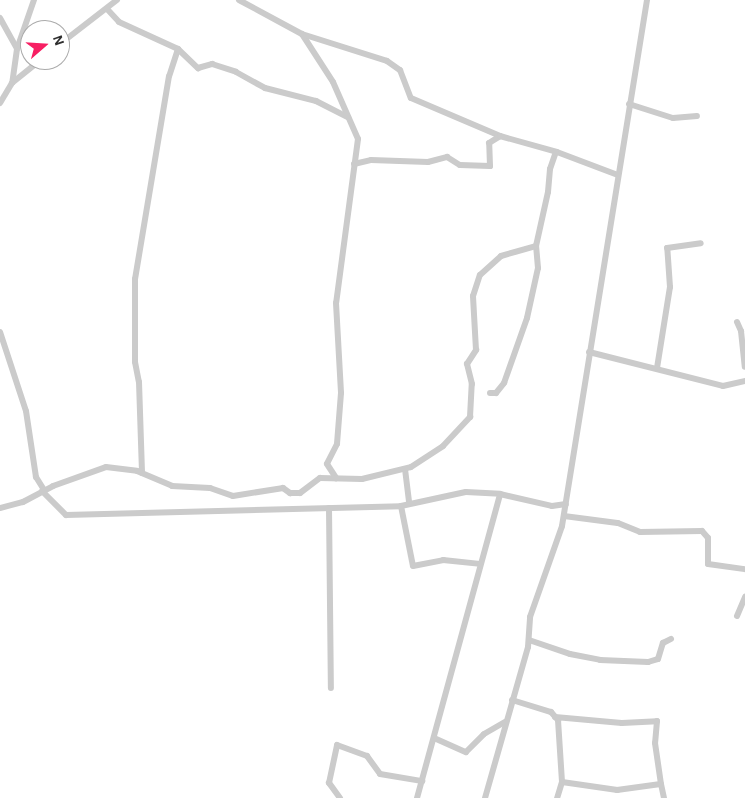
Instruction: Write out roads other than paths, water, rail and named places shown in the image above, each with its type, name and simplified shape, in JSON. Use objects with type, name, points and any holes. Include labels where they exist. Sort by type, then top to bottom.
[{"type":"street","points":[[12,83],[17,50],[34,0]]},
{"type":"street","points":[[70,37],[108,10],[117,0]]},
{"type":"street","points":[[239,0],[302,34],[388,61],[400,70],[412,98],[500,136],[556,152],[618,175]]},
{"type":"street","points":[[485,798],[529,640],[530,617],[547,576],[564,516],[647,0]]},
{"type":"street","points":[[108,10],[119,22],[178,49],[198,68],[212,64],[220,66],[265,88],[300,95],[348,117]]},
{"type":"street","points":[[0,18],[17,50]]},
{"type":"street","points":[[302,34],[333,82],[358,139],[336,303],[341,393],[337,444],[327,464],[336,478]]},
{"type":"street","points":[[142,473],[139,382],[135,362],[135,279],[169,76],[178,49]]},
{"type":"street","points":[[0,102],[12,83],[28,70]]},
{"type":"street","points":[[629,104],[673,118],[698,116]]},
{"type":"street","points":[[354,164],[372,160],[428,162],[447,157],[460,165],[490,166],[490,143],[500,136]]},
{"type":"street","points":[[490,393],[496,393],[504,383],[527,318],[538,268],[536,246],[548,192],[550,169],[556,152]]},
{"type":"street","points":[[657,368],[670,287],[667,248],[701,242]]},
{"type":"street","points":[[0,508],[24,502],[43,491],[101,468],[121,468],[142,473],[165,484],[210,488],[233,496],[283,488],[290,493],[300,493],[320,478],[362,478],[405,469],[443,446],[470,416],[472,384],[467,364],[476,350],[473,296],[480,275],[501,256],[536,246]]},
{"type":"street","points":[[736,322],[741,331],[745,367]]},
{"type":"street","points":[[0,332],[26,411],[36,477],[43,491],[66,515],[405,505],[466,492],[500,494],[552,506],[566,504]]},
{"type":"street","points":[[589,352],[723,386],[745,381]]},
{"type":"street","points":[[405,469],[405,505],[413,566],[443,560],[480,564]]},
{"type":"street","points":[[417,798],[500,494]]},
{"type":"street","points":[[329,508],[331,688]]},
{"type":"street","points":[[564,516],[618,523],[640,532],[702,531],[708,538],[708,564],[745,569]]},
{"type":"street","points":[[737,616],[745,597]]},
{"type":"street","points":[[529,640],[570,654],[600,660],[648,662],[658,659],[663,643],[671,639]]},
{"type":"street","points":[[512,700],[551,712],[555,717],[560,737],[562,782],[557,798]]},
{"type":"street","points":[[555,717],[622,723],[657,721],[655,743],[664,798]]},
{"type":"street","points":[[434,738],[466,752],[484,734],[506,722]]},
{"type":"street","points":[[340,798],[329,783],[338,746],[368,756],[380,774],[422,781]]},
{"type":"street","points":[[562,782],[617,790],[661,784]]}]
